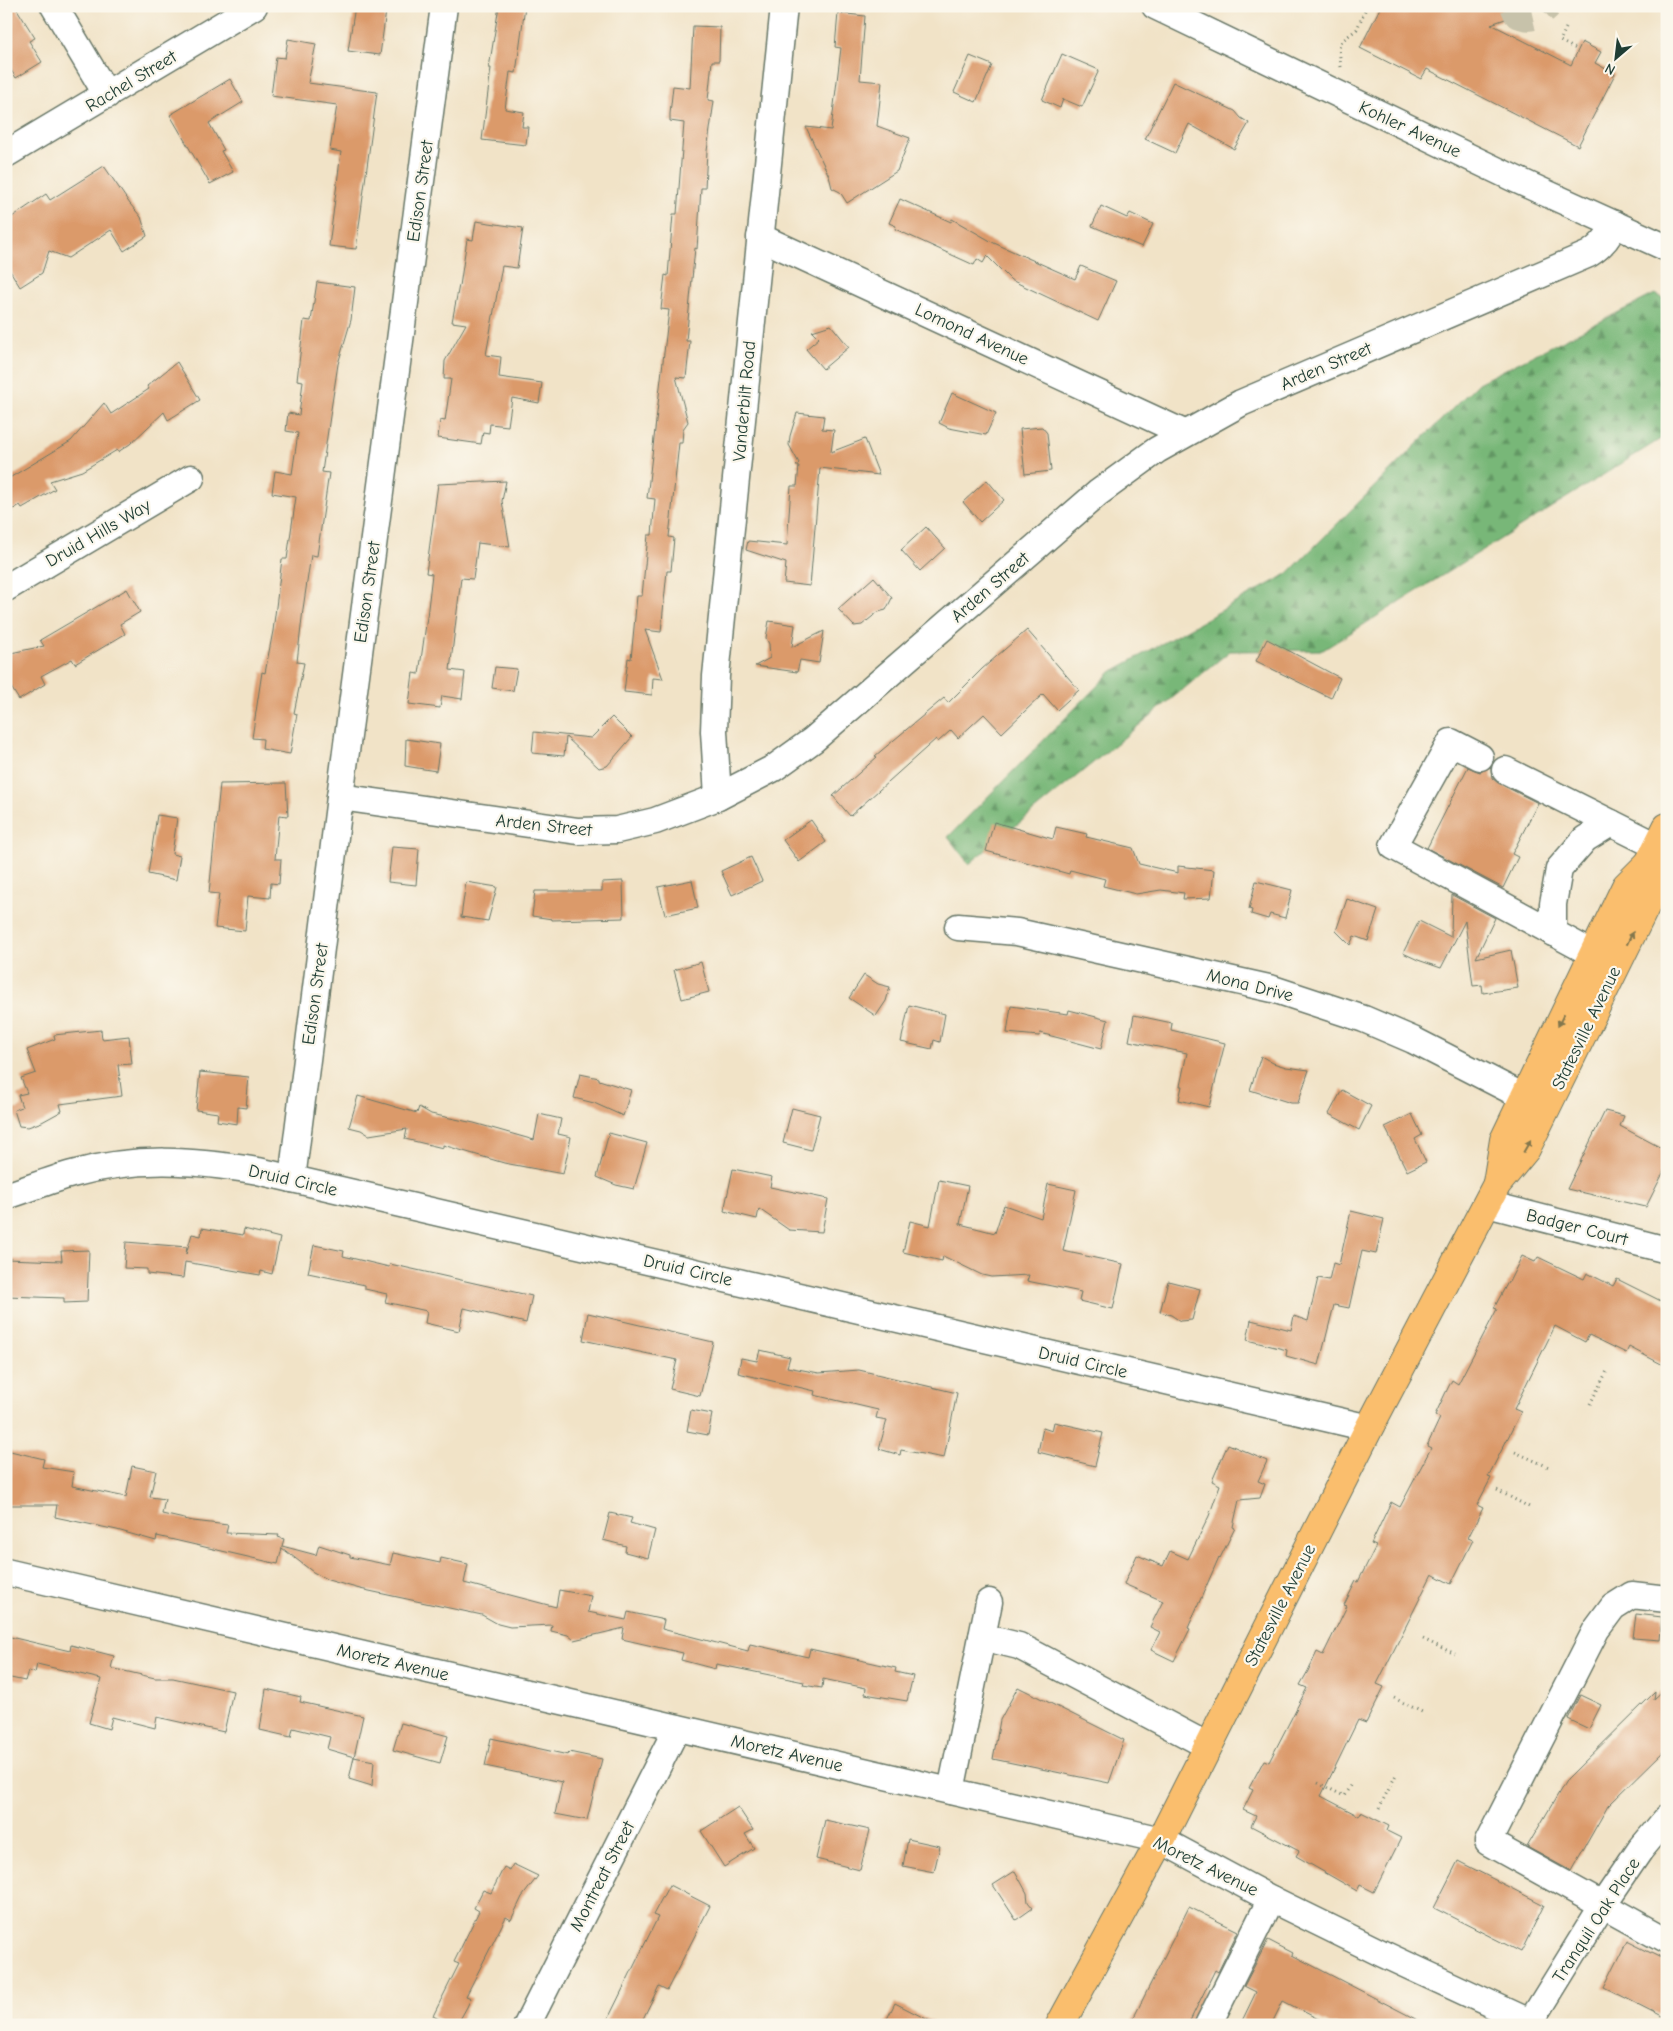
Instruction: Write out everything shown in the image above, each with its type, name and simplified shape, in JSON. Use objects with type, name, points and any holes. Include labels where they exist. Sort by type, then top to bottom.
[{"type":"main road","name":"Statesville Avenue","points":[[1492,1194],[1504,1140],[1524,1097],[1626,886],[1658,845]]},
{"type":"main road","name":"Statesville Avenue","points":[[1060,2025],[1161,1840],[1369,1428],[1492,1194],[1526,1149],[1652,895],[1658,845]]},
{"type":"street","points":[[54,6],[107,95]]},
{"type":"street","name":"Rachel Street","points":[[6,154],[254,6]]},
{"type":"street","name":"Edison Street","points":[[292,1179],[444,6]]},
{"type":"street","name":"Vanderbilt Road","points":[[718,797],[714,732],[716,676],[784,6]]},
{"type":"street","name":"Kohler Avenue","points":[[1155,6],[1498,171],[1667,248]]},
{"type":"street","name":"Arden Street","points":[[340,797],[578,831],[617,830],[655,821],[718,797],[774,768],[813,740],[1098,493],[1142,460],[1184,433],[1240,403],[1589,254],[1609,237],[1615,224]]},
{"type":"street","name":"Lomond Avenue","points":[[760,236],[1184,433]]},
{"type":"street","name":"Druid Hills Way","points":[[6,588],[191,478]]},
{"type":"street","points":[[1480,757],[1451,742],[1393,846],[1593,954]]},
{"type":"street","points":[[1505,770],[1658,845]]},
{"type":"street","points":[[1553,932],[1552,904],[1559,869],[1585,839],[1611,823]]},
{"type":"street","name":"Mona Drive","points":[[958,927],[1017,932],[1273,989],[1364,1019],[1412,1040],[1524,1097]]},
{"type":"street","name":"Druid Circle","points":[[6,1196],[72,1174],[124,1163],[150,1161],[206,1162],[258,1171],[1369,1428]]},
{"type":"street","name":"Badger Court","points":[[1492,1194],[1667,1250]]},
{"type":"street","name":"Moretz Avenue","points":[[6,1572],[1161,1840],[1271,1899],[1382,1954],[1532,2024]]},
{"type":"street","points":[[1667,1599],[1632,1595],[1613,1607],[1596,1630],[1488,1842],[1667,1942]]},
{"type":"street","points":[[951,1791],[989,1602]]},
{"type":"street","points":[[982,1637],[1019,1646],[1208,1746]]},
{"type":"street","name":"Montreat Street","points":[[527,2025],[677,1728]]},
{"type":"street","name":"Tranquil Oak Place","points":[[1532,2024],[1602,1907],[1640,1850],[1667,1818]]},
{"type":"street","points":[[1208,2025],[1271,1899]]},
{"type":"path","points":[[1340,74],[1338,48],[1342,41],[1357,29],[1367,6]]},
{"type":"path","points":[[1566,28],[1560,41],[1578,50]]},
{"type":"path","points":[[1590,1404],[1607,1370]]},
{"type":"path","points":[[1515,1452],[1551,1468]]},
{"type":"path","points":[[1497,1490],[1532,1508]]},
{"type":"path","points":[[1423,1639],[1455,1654]]},
{"type":"path","points":[[1394,1698],[1424,1713]]},
{"type":"path","points":[[1379,1808],[1396,1775]]},
{"type":"path","points":[[1318,1783],[1344,1796],[1351,1784]]},
{"type":"green space","points":[[1655,294],[1667,300],[1667,435],[1323,650],[1230,651],[969,864],[948,837],[1111,672],[1287,574],[1478,383]]},
{"type":"building","points":[[6,6],[15,6],[35,38],[29,41],[42,62],[16,78],[6,62]]},
{"type":"building","points":[[355,6],[386,11],[380,55],[348,51]]},
{"type":"building","points":[[499,6],[525,6],[516,73],[510,72],[505,109],[524,112],[522,127],[528,127],[526,145],[482,140],[491,68],[489,68]]},
{"type":"building","points":[[1381,6],[1533,6],[1534,9],[1491,24],[1571,65],[1582,42],[1601,52],[1595,63],[1615,74],[1578,146],[1427,69],[1421,79],[1360,48]]},
{"type":"building","points":[[838,13],[865,16],[860,80],[882,82],[877,126],[910,138],[897,171],[847,203],[840,192],[832,188],[829,176],[806,127],[831,130],[841,48],[835,47]]},
{"type":"building","points":[[693,26],[720,27],[719,61],[712,61],[708,100],[714,101],[707,151],[705,188],[701,188],[697,249],[695,248],[686,341],[690,341],[686,378],[676,377],[688,422],[683,429],[682,443],[679,443],[669,537],[674,538],[671,571],[667,571],[661,632],[645,630],[663,679],[653,678],[652,695],[624,692],[628,658],[631,659],[637,596],[642,596],[648,535],[652,535],[655,499],[647,498],[669,310],[661,309],[665,275],[668,276],[673,214],[677,214],[684,123],[670,121],[670,114],[673,86],[690,88]]},
{"type":"building","points":[[288,39],[316,44],[308,83],[377,92],[356,249],[329,246],[341,152],[330,150],[337,105],[271,96],[276,57],[285,58]]},
{"type":"building","points":[[1062,54],[1099,70],[1082,107],[1063,99],[1060,108],[1042,100]]},
{"type":"building","points":[[970,56],[992,65],[976,102],[954,92]]},
{"type":"building","points":[[230,79],[243,102],[209,123],[224,150],[221,151],[233,172],[210,184],[170,115]]},
{"type":"building","points":[[1173,82],[1235,111],[1249,123],[1234,149],[1189,124],[1175,153],[1145,139]]},
{"type":"building","points":[[104,166],[141,217],[147,236],[124,251],[111,230],[68,258],[49,251],[42,273],[20,287],[6,264],[6,221],[46,194],[50,200]]},
{"type":"building","points":[[900,199],[951,222],[952,219],[994,243],[1075,279],[1081,266],[1116,281],[1098,321],[1011,280],[987,256],[983,263],[977,259],[974,265],[895,229],[896,226],[889,223]]},
{"type":"building","points":[[1101,206],[1127,218],[1130,213],[1153,224],[1142,247],[1092,226]]},
{"type":"building","points":[[476,221],[523,228],[517,268],[502,266],[486,355],[501,357],[499,377],[542,383],[539,403],[512,398],[508,426],[490,424],[489,433],[483,432],[481,444],[438,438],[440,420],[445,421],[451,379],[444,379],[445,361],[466,324],[452,322],[467,239],[473,240]]},
{"type":"building","points":[[317,282],[355,287],[351,320],[338,364],[322,472],[329,473],[317,556],[311,555],[303,609],[297,662],[304,663],[294,713],[297,714],[290,754],[262,749],[263,739],[252,738],[262,672],[265,673],[273,631],[282,559],[287,559],[296,497],[272,493],[275,471],[292,474],[298,433],[286,431],[288,413],[299,415],[303,381],[297,380],[304,320],[311,321]]},
{"type":"building","points":[[831,325],[849,347],[823,369],[806,349],[819,338],[812,331]]},
{"type":"building","points":[[177,362],[200,400],[168,420],[164,412],[130,444],[118,452],[117,450],[82,471],[50,481],[55,489],[22,508],[20,505],[6,514],[6,480],[71,441],[104,403],[111,414],[149,389],[147,386]]},
{"type":"building","points":[[952,393],[996,413],[986,435],[949,428],[939,423]]},
{"type":"building","points":[[797,413],[824,416],[822,429],[834,430],[831,452],[865,439],[879,475],[820,468],[810,586],[784,583],[786,563],[746,550],[748,541],[787,545],[791,486],[797,486],[799,466],[796,466],[799,463],[789,445]]},
{"type":"building","points":[[1042,427],[1047,433],[1051,471],[1025,474],[1020,429]]},
{"type":"building","points":[[987,480],[1004,500],[980,522],[963,502]]},
{"type":"building","points":[[506,481],[502,501],[510,547],[478,543],[473,579],[461,578],[450,670],[465,672],[462,699],[442,696],[440,708],[409,704],[413,673],[419,674],[427,617],[432,574],[426,573],[438,484]]},
{"type":"building","points":[[926,527],[945,548],[920,571],[901,550]]},
{"type":"building","points":[[874,577],[892,598],[886,610],[878,612],[862,625],[854,626],[838,609]]},
{"type":"building","points":[[127,589],[140,612],[120,624],[125,634],[75,664],[72,659],[41,676],[45,684],[19,700],[6,679],[6,654],[44,646],[40,640]]},
{"type":"building","points":[[769,621],[795,625],[792,647],[824,631],[819,663],[800,660],[797,672],[755,666],[770,658],[769,644],[766,638]]},
{"type":"building","points":[[1027,630],[1079,690],[1057,710],[1043,694],[1002,733],[984,714],[958,738],[951,730],[938,742],[936,739],[850,816],[833,796],[877,757],[875,756],[944,698],[948,703],[982,669]]},
{"type":"building","points":[[1267,639],[1340,678],[1331,698],[1256,661]]},
{"type":"building","points":[[495,667],[517,669],[513,691],[492,688]]},
{"type":"building","points":[[612,717],[632,737],[607,766],[599,768],[566,737],[564,756],[532,753],[534,732],[591,738]]},
{"type":"building","points":[[406,739],[440,744],[436,771],[405,766]]},
{"type":"building","points":[[1468,767],[1480,772],[1491,767],[1492,778],[1498,783],[1538,803],[1512,854],[1518,857],[1503,888],[1427,848]]},
{"type":"building","points":[[286,783],[288,816],[279,815],[275,859],[281,859],[279,884],[271,883],[270,898],[248,896],[245,931],[215,928],[219,894],[209,893],[220,784]]},
{"type":"building","points":[[157,815],[177,818],[172,854],[180,856],[176,880],[148,874]]},
{"type":"building","points":[[811,820],[826,842],[799,862],[783,840]]},
{"type":"building","points":[[994,822],[1053,839],[1056,827],[1087,834],[1086,837],[1133,848],[1139,864],[1178,873],[1178,866],[1214,870],[1211,898],[1183,899],[1184,893],[1161,890],[1136,894],[1103,886],[1105,879],[1070,870],[1069,874],[986,851]]},
{"type":"building","points":[[392,847],[419,849],[416,885],[388,882]]},
{"type":"building","points":[[751,857],[762,881],[732,895],[721,871]]},
{"type":"building","points":[[692,880],[698,908],[665,915],[658,887]]},
{"type":"building","points":[[623,881],[624,918],[552,920],[532,916],[535,891],[602,891],[602,882]]},
{"type":"building","points":[[1256,881],[1292,890],[1285,918],[1270,914],[1268,919],[1251,914],[1252,910],[1249,909]]},
{"type":"building","points":[[466,882],[497,887],[488,921],[461,917]]},
{"type":"building","points":[[1452,895],[1495,918],[1476,958],[1511,950],[1518,988],[1483,993],[1482,985],[1473,986],[1465,921],[1441,968],[1403,953],[1419,921],[1451,937]]},
{"type":"building","points":[[1347,899],[1378,910],[1368,941],[1354,936],[1350,945],[1336,931]]},
{"type":"building","points":[[701,962],[709,992],[682,999],[674,970]]},
{"type":"building","points":[[864,975],[878,984],[890,987],[886,1001],[876,1016],[849,998]]},
{"type":"building","points":[[909,1005],[945,1014],[940,1042],[934,1040],[932,1049],[901,1042]]},
{"type":"building","points":[[1011,1006],[1068,1014],[1069,1010],[1108,1020],[1101,1049],[1040,1033],[1039,1036],[1007,1033]]},
{"type":"building","points":[[1134,1015],[1172,1023],[1171,1030],[1225,1043],[1209,1107],[1179,1100],[1187,1053],[1129,1041]]},
{"type":"building","points":[[101,1030],[102,1039],[129,1036],[132,1064],[118,1065],[122,1096],[60,1104],[62,1111],[42,1122],[28,1127],[19,1126],[14,1110],[22,1107],[18,1095],[27,1093],[21,1078],[36,1073],[27,1050],[55,1039],[54,1035]]},
{"type":"building","points":[[1261,1056],[1273,1063],[1286,1067],[1309,1070],[1298,1103],[1291,1103],[1250,1090]]},
{"type":"building","points":[[200,1072],[249,1077],[246,1108],[238,1107],[237,1124],[217,1121],[218,1113],[196,1110]]},
{"type":"building","points":[[580,1074],[599,1078],[599,1080],[631,1090],[623,1116],[594,1103],[574,1098]]},
{"type":"building","points":[[1342,1090],[1371,1106],[1359,1130],[1329,1114]]},
{"type":"building","points":[[358,1096],[417,1113],[419,1107],[431,1114],[474,1123],[534,1140],[539,1114],[561,1119],[558,1134],[571,1137],[563,1174],[504,1163],[443,1145],[443,1148],[405,1139],[407,1129],[369,1135],[361,1130],[349,1127]]},
{"type":"building","points":[[792,1108],[820,1115],[811,1150],[783,1143]]},
{"type":"building","points":[[1605,1111],[1624,1116],[1620,1126],[1667,1151],[1667,1165],[1646,1207],[1567,1189]]},
{"type":"building","points":[[1412,1114],[1422,1135],[1415,1139],[1426,1162],[1407,1171],[1385,1127]]},
{"type":"building","points":[[609,1133],[647,1143],[634,1189],[616,1185],[597,1177]]},
{"type":"building","points":[[733,1169],[772,1177],[770,1187],[828,1199],[822,1232],[789,1230],[759,1209],[757,1219],[724,1211]]},
{"type":"building","points":[[939,1180],[968,1186],[960,1224],[995,1233],[1004,1205],[1041,1218],[1048,1184],[1076,1190],[1063,1251],[1123,1264],[1113,1309],[1079,1301],[1081,1292],[1027,1281],[1029,1275],[991,1277],[982,1275],[943,1256],[942,1261],[903,1252],[910,1221],[930,1226]]},
{"type":"building","points":[[1351,1211],[1384,1219],[1376,1254],[1362,1251],[1349,1308],[1334,1305],[1319,1365],[1286,1356],[1287,1350],[1247,1340],[1251,1320],[1291,1330],[1294,1316],[1308,1321],[1318,1278],[1329,1280],[1333,1263],[1339,1265]]},
{"type":"building","points":[[202,1228],[243,1235],[244,1229],[280,1238],[272,1274],[261,1271],[260,1275],[185,1262],[183,1278],[147,1274],[147,1269],[124,1268],[126,1242],[187,1247],[186,1254],[192,1234],[201,1236]]},
{"type":"building","points":[[314,1245],[344,1251],[343,1256],[389,1267],[390,1264],[532,1296],[526,1323],[464,1308],[459,1331],[425,1323],[427,1311],[385,1302],[387,1294],[365,1289],[365,1285],[308,1273]]},
{"type":"building","points":[[89,1250],[87,1302],[64,1303],[64,1298],[6,1296],[6,1259],[62,1261],[61,1251]]},
{"type":"building","points":[[1522,1256],[1535,1262],[1538,1257],[1584,1279],[1587,1273],[1613,1286],[1617,1279],[1667,1304],[1667,1367],[1629,1347],[1626,1353],[1589,1335],[1585,1342],[1555,1326],[1514,1409],[1521,1412],[1488,1477],[1491,1478],[1477,1505],[1483,1508],[1468,1538],[1473,1540],[1451,1584],[1432,1574],[1377,1684],[1384,1687],[1366,1723],[1358,1720],[1321,1796],[1359,1816],[1361,1812],[1389,1826],[1387,1831],[1401,1838],[1374,1892],[1360,1885],[1357,1891],[1296,1856],[1299,1851],[1251,1826],[1256,1816],[1243,1810],[1253,1790],[1249,1788],[1264,1760],[1269,1762],[1307,1688],[1300,1685],[1317,1652],[1323,1655],[1347,1606],[1344,1605],[1376,1546],[1371,1544],[1391,1502],[1400,1507],[1431,1448],[1427,1446],[1440,1418],[1435,1415],[1452,1380],[1458,1384],[1497,1309],[1494,1308]]},
{"type":"building","points":[[1168,1281],[1200,1289],[1192,1320],[1180,1321],[1171,1315],[1160,1312]]},
{"type":"building","points":[[588,1313],[713,1342],[700,1396],[670,1389],[677,1360],[583,1340]]},
{"type":"building","points":[[760,1350],[790,1357],[787,1367],[819,1373],[859,1370],[957,1393],[944,1458],[901,1450],[900,1455],[879,1449],[887,1420],[876,1418],[878,1410],[814,1395],[815,1391],[738,1373],[741,1358],[757,1361]]},
{"type":"building","points":[[691,1410],[712,1414],[708,1435],[687,1431]]},
{"type":"building","points":[[1054,1422],[1103,1433],[1095,1466],[1038,1452],[1043,1428],[1052,1431]]},
{"type":"building","points":[[1228,1444],[1267,1461],[1258,1481],[1265,1484],[1260,1498],[1239,1500],[1233,1527],[1235,1528],[1219,1557],[1188,1628],[1190,1629],[1174,1661],[1151,1650],[1160,1632],[1150,1627],[1163,1601],[1124,1584],[1137,1555],[1163,1566],[1170,1551],[1188,1559],[1209,1516],[1220,1485],[1212,1481]]},
{"type":"building","points":[[6,1450],[44,1459],[42,1467],[74,1472],[72,1486],[126,1497],[132,1466],[156,1471],[150,1497],[165,1499],[162,1514],[193,1521],[228,1525],[226,1533],[279,1535],[278,1537],[284,1539],[282,1546],[316,1555],[319,1545],[350,1555],[350,1557],[390,1565],[393,1553],[440,1563],[441,1558],[468,1564],[464,1583],[556,1607],[559,1590],[591,1596],[588,1612],[626,1620],[628,1612],[664,1620],[662,1629],[748,1651],[750,1644],[808,1657],[810,1649],[896,1668],[895,1672],[913,1676],[907,1701],[865,1694],[866,1688],[823,1679],[822,1688],[803,1685],[804,1682],[716,1664],[715,1669],[681,1660],[683,1653],[622,1639],[624,1628],[574,1640],[568,1635],[551,1631],[552,1625],[510,1627],[498,1624],[482,1615],[360,1589],[328,1580],[313,1572],[282,1548],[278,1564],[157,1536],[156,1541],[117,1530],[55,1517],[57,1505],[6,1505]]},
{"type":"building","points":[[610,1513],[632,1518],[630,1523],[655,1530],[648,1558],[625,1552],[626,1546],[603,1540]]},
{"type":"building","points":[[1636,1614],[1662,1617],[1660,1640],[1633,1638]]},
{"type":"building","points":[[6,1636],[70,1651],[71,1645],[114,1656],[111,1668],[155,1678],[173,1678],[233,1691],[224,1732],[157,1717],[155,1728],[112,1717],[109,1729],[89,1723],[101,1679],[37,1664],[35,1673],[28,1671],[25,1681],[6,1677]]},
{"type":"building","points":[[1018,1687],[1124,1740],[1109,1783],[993,1759],[1000,1720]]},
{"type":"building","points":[[1667,1687],[1667,1748],[1608,1806],[1571,1871],[1527,1847],[1567,1779],[1655,1692],[1654,1699]]},
{"type":"building","points":[[266,1689],[301,1697],[300,1702],[363,1716],[354,1757],[327,1749],[330,1737],[293,1728],[291,1737],[260,1730]]},
{"type":"building","points":[[1580,1695],[1601,1705],[1589,1729],[1568,1719]]},
{"type":"building","points":[[401,1723],[448,1736],[440,1763],[393,1750]]},
{"type":"building","points":[[491,1738],[568,1755],[569,1752],[602,1759],[587,1820],[555,1814],[562,1782],[485,1766]]},
{"type":"building","points":[[354,1757],[374,1761],[372,1786],[349,1779]]},
{"type":"building","points":[[738,1807],[753,1830],[745,1834],[754,1848],[724,1867],[701,1831]]},
{"type":"building","points":[[825,1820],[870,1830],[860,1870],[816,1859]]},
{"type":"building","points":[[908,1839],[940,1846],[934,1872],[903,1866]]},
{"type":"building","points":[[1458,1861],[1544,1905],[1521,1952],[1434,1908]]},
{"type":"building","points":[[513,1864],[538,1876],[522,1897],[511,1920],[506,1917],[466,1996],[471,1998],[467,2007],[457,2025],[450,2025],[433,2016],[459,1964],[454,1962],[479,1911],[474,1908],[483,1890],[491,1893],[504,1867],[510,1870]]},
{"type":"building","points":[[1015,1871],[1027,1893],[1028,1902],[1033,1908],[1016,1920],[993,1885]]},
{"type":"building","points":[[669,1885],[710,1906],[667,1990],[659,1986],[640,2025],[605,2025],[658,1917],[653,1915]]},
{"type":"building","points":[[1189,1907],[1238,1931],[1218,1972],[1215,1970],[1188,2025],[1130,2025]]},
{"type":"building","points":[[1268,1940],[1293,1953],[1292,1955],[1427,2025],[1330,2025],[1283,2001],[1271,2025],[1240,2025],[1256,1992],[1244,1986]]},
{"type":"building","points":[[1627,1941],[1667,1961],[1667,2019],[1604,1987]]},
{"type":"building","points":[[895,2003],[938,2025],[884,2025]]},
{"type":"tunnel","points":[[1513,6],[1517,15],[1527,18],[1535,17],[1549,6]]}]
